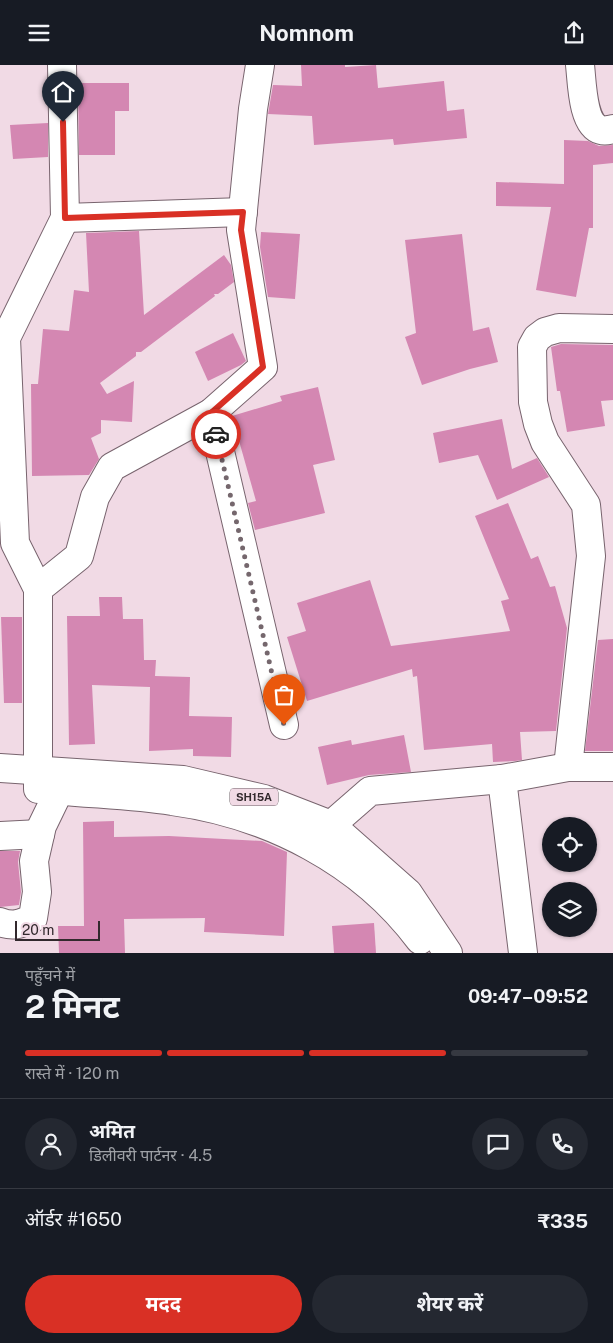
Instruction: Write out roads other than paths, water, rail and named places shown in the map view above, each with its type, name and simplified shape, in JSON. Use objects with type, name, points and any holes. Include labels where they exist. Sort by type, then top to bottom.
[{"type":"street","points":[[0,923],[9,925],[21,924],[33,918],[37,892],[34,861],[40,834],[50,806],[45,783],[38,589],[15,543],[3,335],[65,218],[62,65]]},
{"type":"street","points":[[38,589],[79,556],[95,497],[112,467],[211,413],[263,367],[241,230],[253,109],[260,65]]},
{"type":"street","points":[[580,65],[586,111],[592,125],[601,130],[613,129]]},
{"type":"street","points":[[65,218],[243,212]]},
{"type":"street","points":[[568,767],[591,556],[586,505],[545,442],[538,424],[533,402],[532,347],[545,331],[559,328],[613,329]]},
{"type":"street","points":[[211,413],[284,725]]},
{"type":"street","points":[[321,851],[330,825],[370,791],[502,779],[568,767],[613,767]]},
{"type":"street","name":"SH15A","points":[[0,768],[45,783],[173,801],[219,810],[275,829],[321,851],[364,881],[404,918],[430,953]]},
{"type":"street","points":[[502,779],[523,953]]},
{"type":"street","name":"SH15A","points":[[0,786],[45,783],[183,780],[264,799],[330,825],[408,893],[448,953]]},
{"type":"street","points":[[0,836],[40,834]]}]
